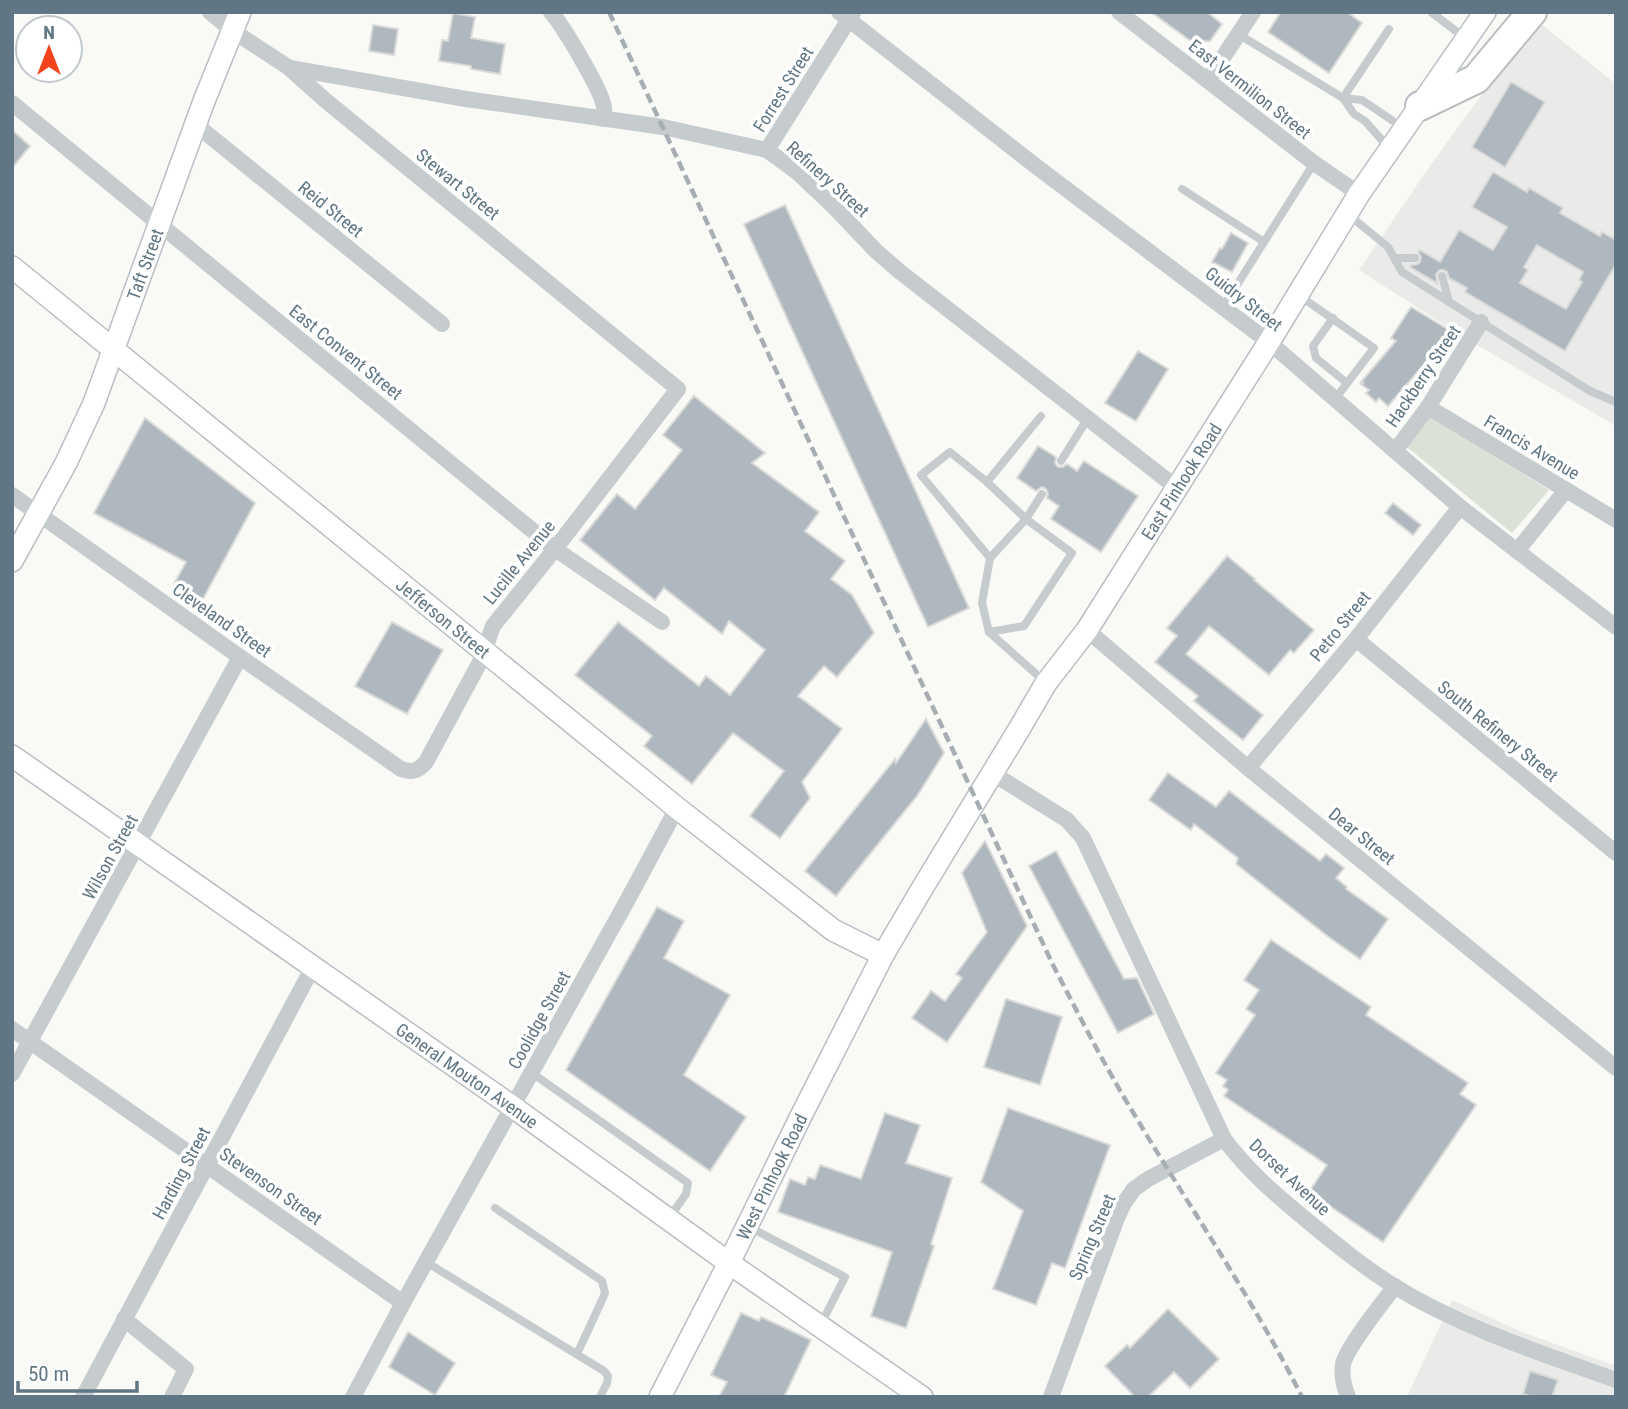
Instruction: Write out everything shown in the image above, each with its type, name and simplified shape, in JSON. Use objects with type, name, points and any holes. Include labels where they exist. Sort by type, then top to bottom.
[{"type":"highway","points":[[1412,118],[1476,79],[1532,12]]},
{"type":"street","name":"Stewart Street","points":[[210,12],[236,22],[325,100],[678,389]]},
{"type":"street","points":[[551,12],[569,37],[600,95],[604,108],[603,119]]},
{"type":"street","name":"East Vermilion Street","points":[[1119,12],[1314,163],[1359,194]]},
{"type":"street","points":[[1208,80],[1253,12]]},
{"type":"street","name":"East Pinhook Road","points":[[883,956],[1046,683],[1087,630],[1359,194],[1485,12]]},
{"type":"street","name":"Forrest Street","points":[[767,150],[847,15]]},
{"type":"street","name":"Guidry Street","points":[[847,15],[1027,159],[1269,342],[1461,507],[1616,627]]},
{"type":"street","name":"Taft Street","points":[[12,561],[39,514],[94,403],[195,124],[236,22]]},
{"type":"street","name":"Refinery Street","points":[[288,67],[466,99],[663,127],[767,150],[797,172],[899,271],[1177,488]]},
{"type":"street","name":"East Convent Street","points":[[12,103],[555,549],[662,622]]},
{"type":"street","name":"Reid Street","points":[[195,124],[442,324]]},
{"type":"street","name":"Jefferson Street","points":[[12,267],[677,808],[833,930],[883,956]]},
{"type":"street","name":"Hackberry Street","points":[[1395,451],[1428,407],[1481,322]]},
{"type":"street","name":"Lucille Avenue","points":[[412,772],[426,762],[484,652],[493,626],[678,389]]},
{"type":"street","name":"Francis Avenue","points":[[1428,407],[1616,520]]},
{"type":"street","points":[[1517,551],[1566,490]]},
{"type":"street","name":"Cleveland Street","points":[[12,495],[401,769],[412,772]]},
{"type":"street","name":"Petro Street","points":[[1248,768],[1356,639],[1461,507]]},
{"type":"street","name":"Dear Street","points":[[1087,630],[1248,768],[1616,1068]]},
{"type":"street","name":"South Refinery Street","points":[[1356,639],[1616,853]]},
{"type":"street","name":"Wilson Street","points":[[12,1074],[240,657]]},
{"type":"street","name":"General Mouton Avenue","points":[[12,756],[922,1397]]},
{"type":"street","name":"Dorset Avenue","points":[[992,773],[1067,820],[1083,838],[1224,1139],[1241,1162],[1262,1183],[1337,1246],[1395,1286],[1461,1320],[1522,1346],[1616,1380]]},
{"type":"street","name":"Coolidge Street","points":[[353,1397],[677,808]]},
{"type":"street","name":"West Pinhook Road","points":[[660,1397],[883,956]]},
{"type":"street","name":"Harding Street","points":[[83,1397],[313,967]]},
{"type":"street","name":"Stevenson Street","points":[[12,1029],[403,1303]]},
{"type":"street","name":"Spring Street","points":[[1051,1397],[1124,1203],[1134,1189],[1147,1179],[1224,1139]]},
{"type":"street","points":[[1348,1397],[1342,1371],[1348,1352],[1395,1286]]},
{"type":"street","points":[[124,1319],[186,1369],[172,1397]]},
{"type":"lane","points":[[1431,12],[1465,39]]},
{"type":"lane","points":[[1343,98],[1389,29]]},
{"type":"lane","points":[[1238,34],[1343,98],[1354,114],[1365,121],[1390,149]]},
{"type":"lane","points":[[1343,98],[1362,100],[1412,118]]},
{"type":"lane","points":[[1223,307],[1314,163]]},
{"type":"lane","points":[[1182,189],[1264,242]]},
{"type":"lane","points":[[1347,213],[1388,247],[1402,272],[1590,391],[1616,402]]},
{"type":"lane","points":[[1396,258],[1415,258]]},
{"type":"lane","points":[[1442,276],[1449,302]]},
{"type":"lane","points":[[1298,295],[1374,348],[1335,399]]},
{"type":"lane","points":[[1333,318],[1313,346],[1316,358],[1347,383]]},
{"type":"lane","points":[[987,482],[1041,416]]},
{"type":"lane","points":[[1061,461],[1088,418]]},
{"type":"lane","points":[[989,632],[1024,625],[1072,553],[1026,519],[950,452],[921,475],[990,558]]},
{"type":"lane","points":[[1042,494],[1026,519],[990,558],[982,604],[989,632],[1046,683]]},
{"type":"lane","points":[[532,1073],[688,1183],[686,1194],[668,1219]]},
{"type":"lane","points":[[495,1208],[602,1281],[605,1293],[577,1354]]},
{"type":"lane","points":[[747,1226],[845,1277],[820,1326]]},
{"type":"lane","points":[[426,1262],[604,1370],[608,1376],[600,1397]]},
{"type":"shaded area","points":[[1541,24],[1616,84],[1616,426],[1460,335],[1359,270],[1500,69]]},
{"type":"shaded area","points":[[1429,415],[1549,490],[1512,533],[1407,447]]},
{"type":"shaded area","points":[[1452,1300],[1522,1332],[1616,1366],[1616,1397],[1407,1397]]},
{"type":"building","points":[[1151,12],[1207,12],[1222,24],[1210,41],[1192,42]]},
{"type":"building","points":[[1281,12],[1347,12],[1362,23],[1329,73],[1268,32]]},
{"type":"building","points":[[453,13],[475,17],[471,38],[505,44],[500,74],[439,61],[442,40],[448,41]]},
{"type":"building","points":[[373,25],[398,29],[394,55],[369,51]]},
{"type":"building","points":[[1511,82],[1545,102],[1505,167],[1472,147]]},
{"type":"building","points":[[12,130],[30,146],[12,168]]},
{"type":"building","points":[[1493,172],[1527,192],[1529,188],[1563,208],[1560,213],[1600,236],[1602,232],[1616,240],[1616,264],[1565,351],[1465,292],[1467,288],[1449,278],[1444,270],[1436,274],[1437,283],[1410,267],[1420,262],[1420,250],[1440,262],[1459,230],[1493,250],[1507,227],[1472,207]],"holes":[[[1537,245],[1583,272],[1579,280],[1582,282],[1566,309],[1520,283],[1528,270],[1524,267]]]},
{"type":"building","points":[[785,205],[969,608],[928,627],[744,224]]},
{"type":"building","points":[[1231,233],[1248,243],[1232,272],[1212,262]]},
{"type":"building","points":[[1411,307],[1454,333],[1434,365],[1427,361],[1388,406],[1379,398],[1376,402],[1366,393],[1369,390],[1361,382],[1396,341],[1391,338]]},
{"type":"building","points":[[1138,351],[1168,369],[1136,421],[1105,403]]},
{"type":"building","points":[[694,396],[765,453],[752,463],[819,512],[805,531],[845,561],[831,579],[852,595],[874,633],[837,677],[824,666],[798,696],[842,729],[802,782],[810,798],[780,838],[750,816],[784,771],[733,733],[692,784],[644,746],[652,736],[575,675],[618,622],[699,686],[706,676],[730,695],[765,650],[729,621],[722,634],[664,588],[655,600],[580,540],[617,494],[635,509],[682,450],[663,435]]},
{"type":"building","points":[[145,418],[255,503],[203,599],[174,584],[186,562],[94,513]]},
{"type":"building","points":[[1038,446],[1056,457],[1055,463],[1058,467],[1067,464],[1077,471],[1084,461],[1138,496],[1101,552],[1051,519],[1059,506],[1047,498],[1046,489],[1042,487],[1036,491],[1017,478]]},
{"type":"building","points":[[1393,503],[1421,525],[1413,535],[1385,513]]},
{"type":"building","points":[[1227,556],[1314,630],[1294,653],[1290,650],[1269,675],[1209,626],[1186,654],[1263,715],[1243,740],[1194,701],[1198,696],[1155,662],[1177,636],[1167,628]]},
{"type":"building","points":[[392,622],[443,650],[407,714],[355,686]]},
{"type":"building","points":[[926,719],[944,753],[917,796],[836,896],[805,871],[895,759],[896,763]]},
{"type":"building","points":[[1168,773],[1216,807],[1229,791],[1320,861],[1326,854],[1344,868],[1336,878],[1346,889],[1388,919],[1360,959],[1236,864],[1238,858],[1194,824],[1191,830],[1149,800]]},
{"type":"building","points":[[985,841],[1027,926],[947,1042],[912,1018],[931,991],[945,1001],[962,978],[956,974],[987,932],[962,873]]},
{"type":"building","points":[[1056,851],[1124,979],[1137,978],[1154,1014],[1118,1033],[1029,866]]},
{"type":"building","points":[[657,907],[684,921],[664,958],[730,995],[684,1075],[746,1117],[710,1171],[566,1070]]},
{"type":"building","points":[[1271,940],[1371,1007],[1366,1015],[1468,1083],[1460,1094],[1476,1105],[1383,1242],[1309,1192],[1327,1165],[1224,1096],[1228,1090],[1223,1086],[1227,1080],[1216,1073],[1255,1015],[1246,1009],[1259,990],[1244,980]]},
{"type":"building","points":[[1006,999],[1062,1017],[1040,1085],[984,1067]]},
{"type":"building","points":[[1008,1108],[1110,1145],[1065,1268],[1052,1263],[1036,1305],[993,1289],[1023,1211],[981,1182]]},
{"type":"building","points":[[885,1113],[920,1125],[906,1163],[952,1178],[931,1244],[934,1246],[906,1328],[871,1316],[892,1252],[778,1212],[790,1179],[805,1185],[808,1177],[815,1179],[820,1165],[861,1179]]},
{"type":"building","points":[[1168,1309],[1219,1359],[1190,1388],[1174,1372],[1148,1397],[1135,1397],[1105,1366],[1127,1345],[1130,1348]]},
{"type":"building","points":[[741,1313],[759,1321],[761,1317],[811,1340],[784,1397],[719,1397],[727,1382],[711,1375]]},
{"type":"building","points":[[408,1332],[455,1363],[435,1395],[389,1367]]},
{"type":"building","points":[[1530,1371],[1558,1380],[1552,1397],[1523,1394]]},
{"type":"railway","points":[[609,12],[1053,965],[1123,1096],[1242,1289],[1302,1397]]}]
